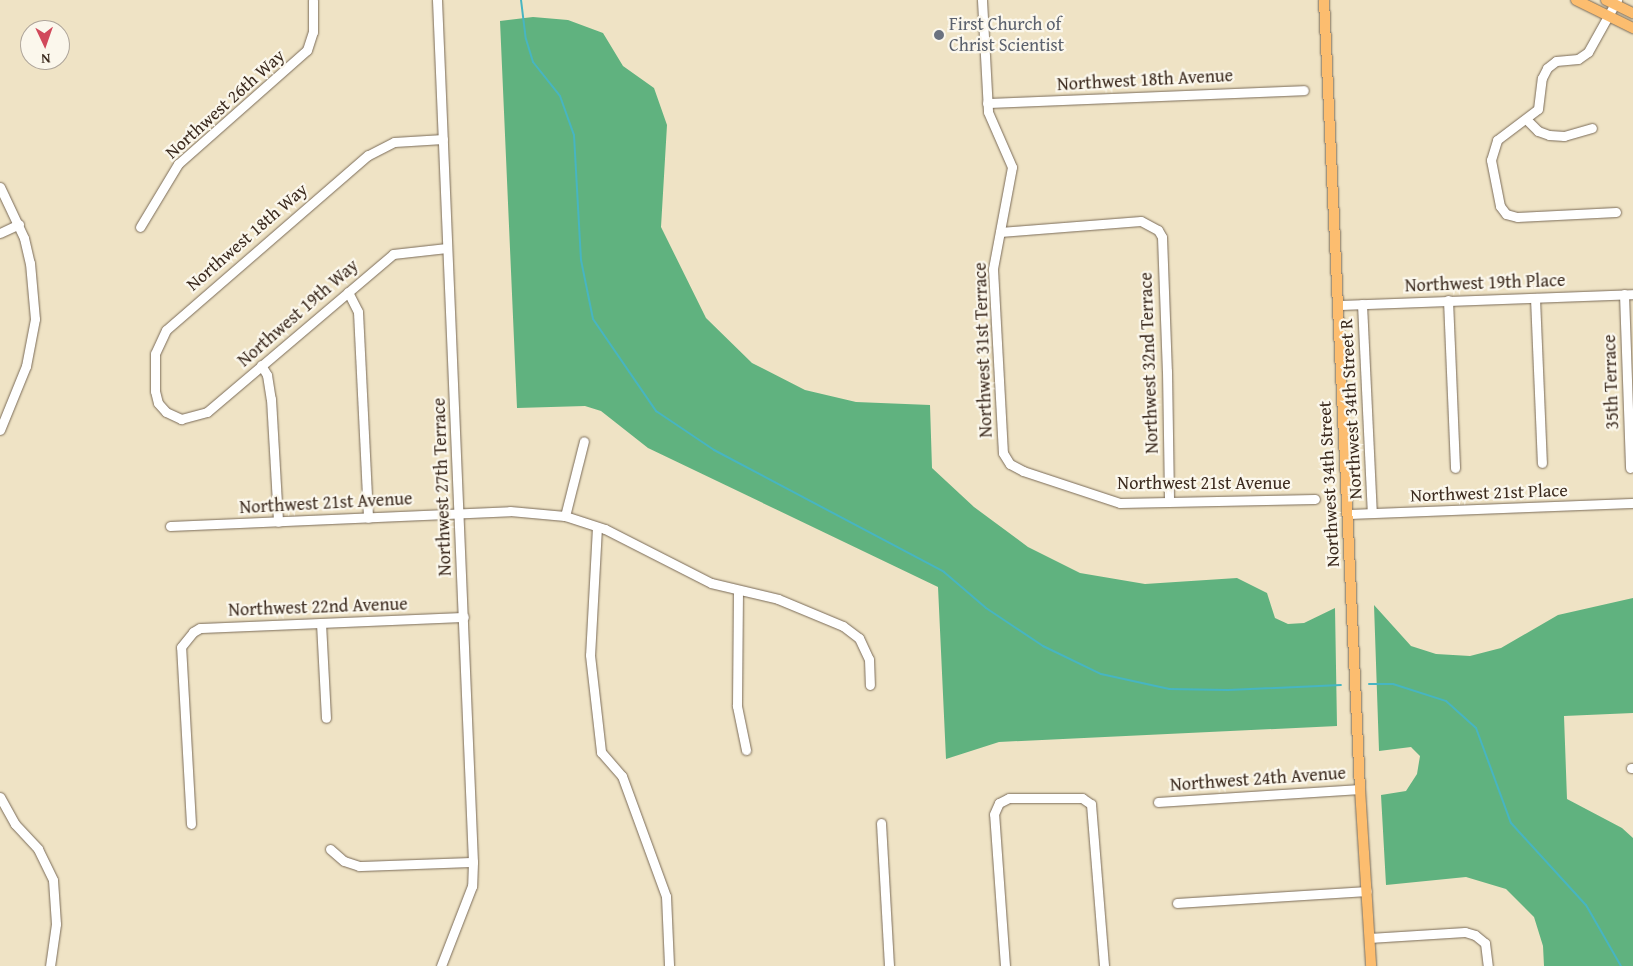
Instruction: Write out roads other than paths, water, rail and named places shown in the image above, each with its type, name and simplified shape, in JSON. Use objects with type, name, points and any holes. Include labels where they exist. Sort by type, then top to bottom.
[{"type":"main road","name":"Northwest 34th Street","points":[[1324,0],[1360,789],[1371,966]]},
{"type":"main road","points":[[1576,0],[1633,28]]},
{"type":"main road","points":[[1612,1],[1633,13]]},
{"type":"street","name":"Northwest 26th Way","points":[[140,227],[178,164],[307,50],[313,32],[313,0]]},
{"type":"street","name":"Northwest 27th Terrace","points":[[437,0],[473,862],[472,886],[441,966]]},
{"type":"street","name":"Northwest 31st Terrace","points":[[982,0],[988,112],[1012,167],[993,269],[1003,453],[1010,464]]},
{"type":"street","points":[[1612,1],[1609,16],[1588,52],[1578,59],[1556,61],[1547,68],[1542,78],[1538,109],[1526,120],[1496,140],[1490,160],[1500,206],[1506,214],[1517,217],[1616,212]]},
{"type":"street","name":"Northwest 18th Avenue","points":[[987,103],[1304,90]]},
{"type":"street","points":[[1526,120],[1538,131],[1549,135],[1564,136],[1592,128]]},
{"type":"street","name":"Northwest 18th Way","points":[[176,418],[158,403],[155,391],[155,354],[166,330],[368,156],[394,142],[443,139]]},
{"type":"street","points":[[0,187],[19,224],[30,263],[35,319],[26,366],[3,412],[0,430]]},
{"type":"street","name":"Northwest 32nd Terrace","points":[[1000,232],[1141,221],[1154,226],[1162,237],[1169,501]]},
{"type":"street","points":[[0,233],[19,224]]},
{"type":"street","name":"Northwest 19th Way","points":[[176,418],[192,418],[207,412],[393,254],[447,248]]},
{"type":"street","points":[[348,292],[358,312],[368,518]]},
{"type":"street","name":"Northwest 19th Place","points":[[1338,305],[1628,294]]},
{"type":"street","name":"35th Terrace","points":[[1628,294],[1630,468]]},
{"type":"street","points":[[1535,298],[1542,462]]},
{"type":"street","points":[[1448,300],[1455,468]]},
{"type":"street","name":"Northwest 34th Street R","points":[[1362,304],[1372,513]]},
{"type":"street","points":[[261,365],[267,375],[271,399],[278,522]]},
{"type":"street","points":[[565,516],[584,441]]},
{"type":"street","name":"Northwest 21st Avenue","points":[[1010,464],[1023,471],[1120,503],[1315,499]]},
{"type":"street","name":"Northwest 21st Place","points":[[1347,514],[1633,503]]},
{"type":"street","name":"Northwest 21st Avenue","points":[[170,526],[529,511],[565,516],[597,527],[711,583],[811,611],[848,630],[859,638],[869,659],[870,684]]},
{"type":"street","points":[[597,527],[590,655],[601,752],[622,776],[666,896],[669,966]]},
{"type":"street","points":[[738,590],[737,706],[746,750]]},
{"type":"street","name":"Northwest 22nd Avenue","points":[[191,824],[182,647],[200,628],[464,617]]},
{"type":"street","points":[[321,623],[326,718]]},
{"type":"street","name":"Northwest 24th Avenue","points":[[1158,802],[1360,789]]},
{"type":"street","points":[[0,797],[16,824],[38,849],[53,880],[56,924],[50,966]]},
{"type":"street","points":[[1005,966],[994,814],[999,803],[1009,798],[1082,798],[1091,804],[1104,966]]},
{"type":"street","points":[[881,823],[889,966]]},
{"type":"street","points":[[330,849],[344,861],[358,866],[473,862]]},
{"type":"street","points":[[1176,903],[1366,891]]},
{"type":"street","points":[[1369,938],[1464,932],[1475,935],[1485,943],[1488,966]]},
{"type":"waterway","points":[[521,0],[526,39],[533,62],[560,96],[574,135],[581,260],[593,319],[656,411],[714,450],[944,572],[986,608],[1043,646],[1101,674],[1169,689],[1228,690],[1341,685]]},
{"type":"waterway","points":[[1369,684],[1393,684],[1446,701],[1476,728],[1511,823],[1586,905],[1621,966]]},
{"type":"place","name":"First Church of Christ Scientist","points":[[939,35]]}]
